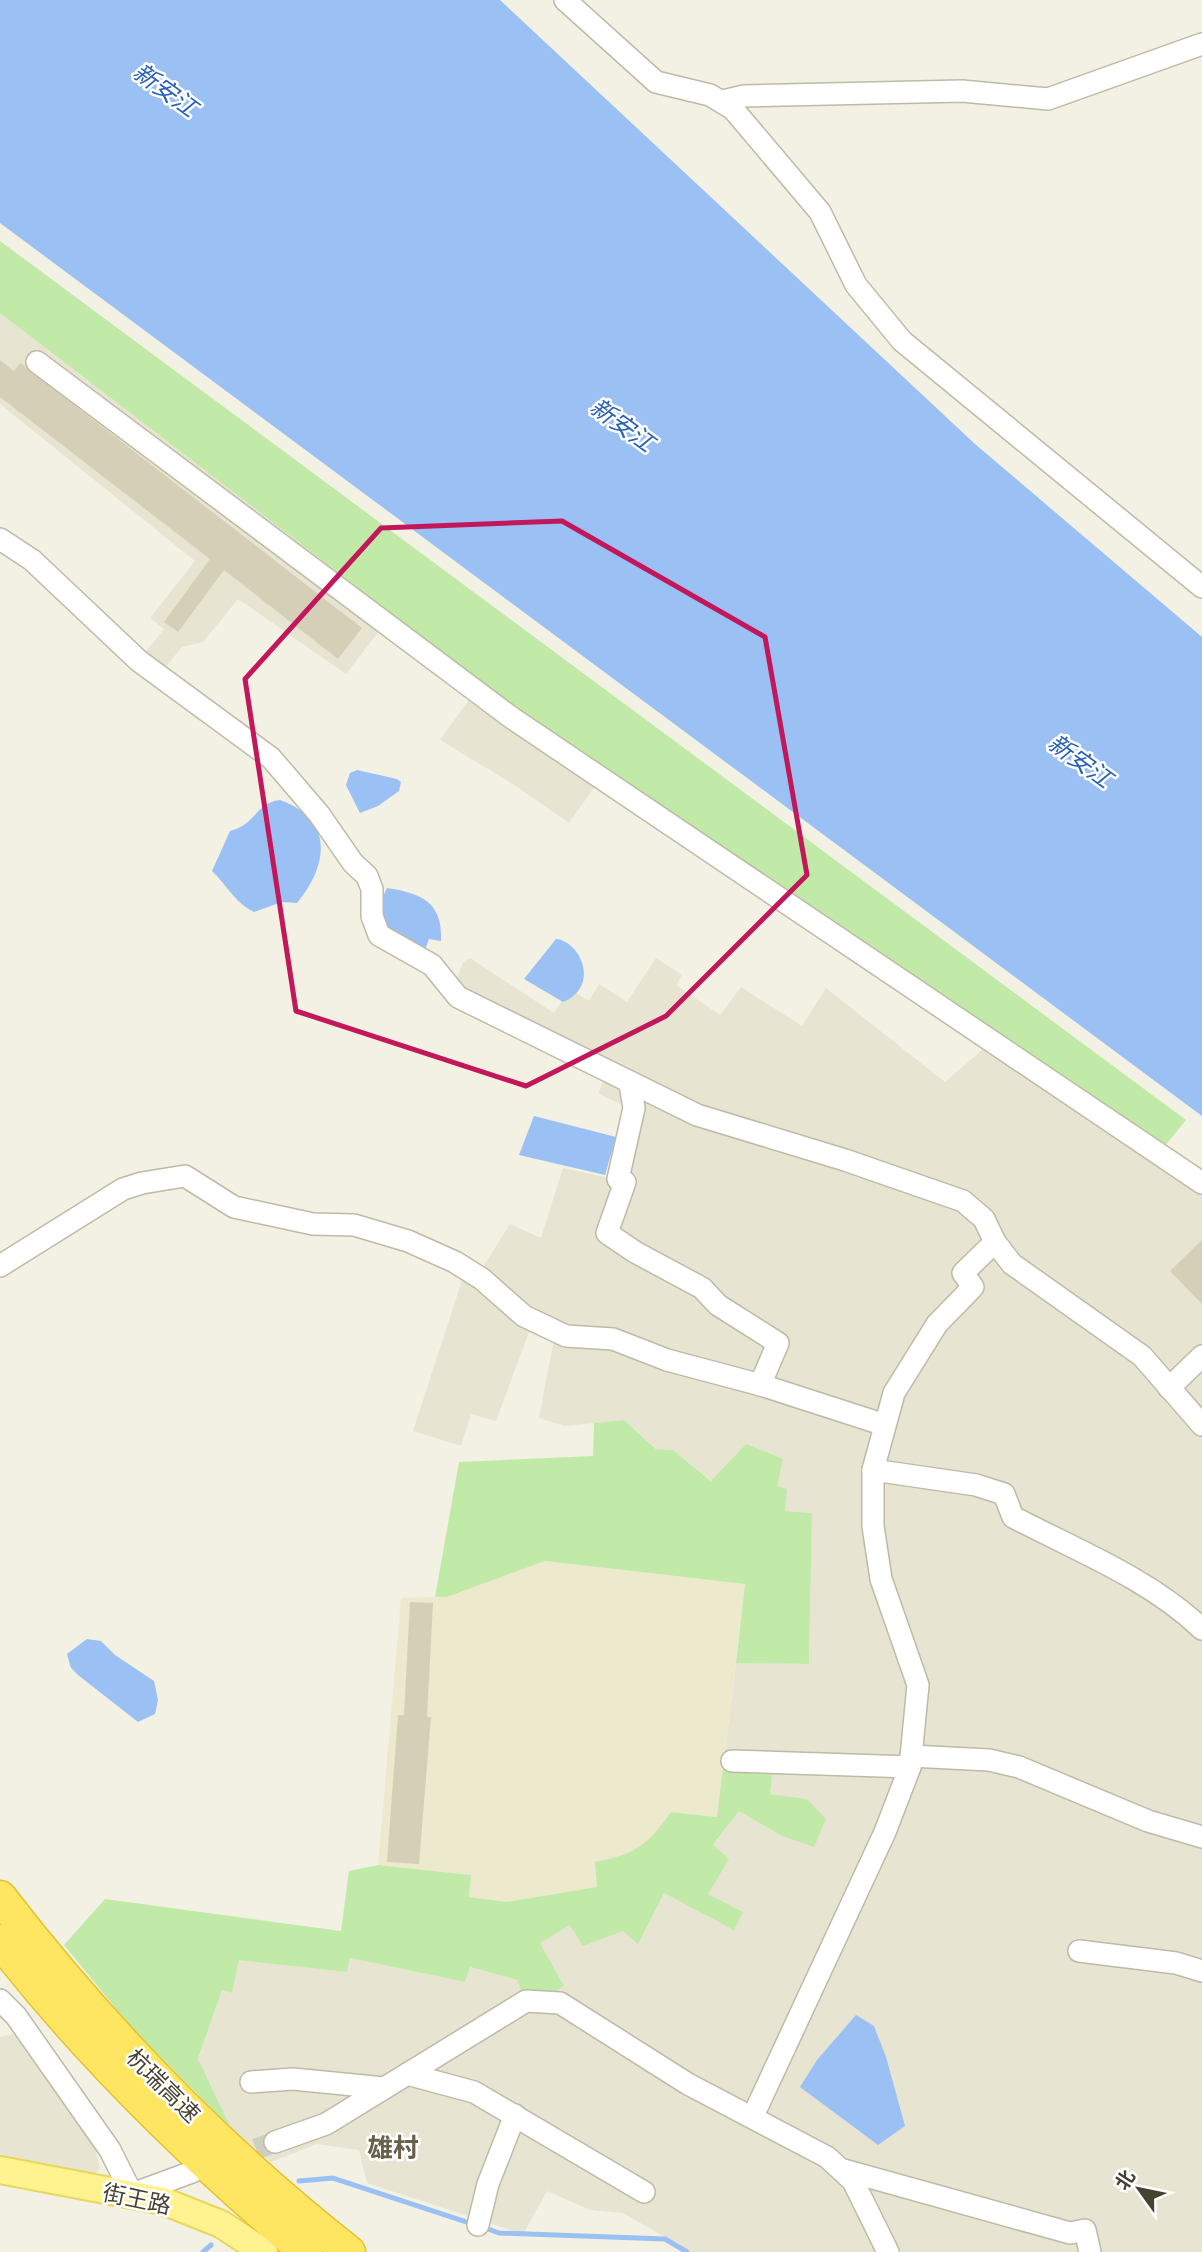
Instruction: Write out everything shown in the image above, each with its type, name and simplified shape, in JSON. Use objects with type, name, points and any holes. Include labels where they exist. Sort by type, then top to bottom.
[{"type":"highway","name":"杭瑞高速","points":[[0,1897],[75,1991],[138,2062],[245,2163],[349,2252]]},
{"type":"highway","name":"杭瑞高速","points":[[0,1941],[119,2081],[227,2183],[306,2252]]},
{"type":"main road","name":"街王路","points":[[0,2170],[132,2194],[191,2210],[221,2224],[264,2252]]},
{"type":"street","points":[[565,0],[656,82],[710,95],[733,109],[820,212],[856,285],[902,341],[1202,587]]},
{"type":"street","points":[[723,101],[744,96],[962,91],[1048,100],[1202,44]]},
{"type":"street","points":[[37,362],[512,718],[1202,1183]]},
{"type":"street","points":[[0,539],[32,560],[139,661],[271,758],[319,814],[353,863],[367,876],[372,889],[372,916],[384,940],[432,965],[458,997],[697,1115],[845,1160],[963,1201],[984,1219],[995,1242],[1023,1273],[1142,1356],[1202,1425]]},
{"type":"street","points":[[630,1084],[634,1108],[618,1178],[625,1182],[607,1233],[635,1252],[702,1288],[718,1305],[778,1343],[760,1385]]},
{"type":"street","points":[[0,1266],[123,1189],[142,1182],[185,1176],[234,1207],[313,1224],[354,1225],[408,1241],[455,1262],[482,1279],[524,1316],[566,1336],[613,1339],[667,1360],[760,1385],[885,1425]]},
{"type":"street","points":[[753,2116],[885,1832],[910,1761],[918,1685],[881,1579],[873,1525],[873,1470],[885,1425],[894,1393],[937,1324],[973,1287],[963,1273],[995,1242]]},
{"type":"street","points":[[1169,1388],[1202,1356]]},
{"type":"street","points":[[873,1470],[976,1485],[1004,1494],[1013,1517],[1126,1576],[1183,1611],[1202,1629]]},
{"type":"street","points":[[732,1761],[989,1760],[1019,1767],[1148,1821],[1202,1837]]},
{"type":"street","points":[[1079,1951],[1176,1963],[1202,1971]]},
{"type":"street","points":[[0,2000],[16,2016],[102,2139],[132,2194],[192,2172]]},
{"type":"street","points":[[275,2142],[326,2124],[526,2001],[550,2001],[560,2003],[688,2084],[817,2150],[844,2171],[862,2194],[888,2252]]},
{"type":"street","points":[[407,2074],[474,2092],[644,2192]]},
{"type":"street","points":[[251,2082],[293,2079],[384,2088]]},
{"type":"street","points":[[478,2225],[488,2184],[514,2115]]},
{"type":"street","points":[[844,2171],[1070,2233],[1085,2230],[1090,2252]]},
{"type":"highlighted area","points":[[562,521],[765,637],[807,875],[666,1016],[526,1086],[296,1011],[245,679],[381,528]]},
{"type":"shaded area","points":[[0,313],[392,614],[346,674],[238,599],[203,642],[182,647],[163,670],[144,654],[164,629],[150,618],[195,561],[0,404]]},
{"type":"shaded area","points":[[479,686],[605,772],[569,823],[513,784],[440,740]]},
{"type":"shaded area","points":[[470,958],[554,1013],[570,989],[589,1001],[599,984],[627,1002],[656,958],[682,975],[676,985],[720,1015],[741,987],[802,1026],[826,988],[945,1082],[989,1044],[1202,1176],[1202,2252],[691,2252],[623,2213],[590,2210],[547,2191],[523,2234],[367,2183],[359,2150],[317,2144],[271,2162],[231,2128],[198,2060],[222,1990],[232,1993],[239,1959],[347,1972],[350,1958],[465,1982],[469,1967],[556,1991],[563,1985],[539,1942],[571,1924],[664,1893],[734,1929],[708,1894],[713,1846],[739,1811],[780,1835],[807,1799],[770,1794],[773,1769],[723,1767],[736,1663],[809,1664],[812,1513],[785,1511],[777,1486],[746,1444],[712,1481],[673,1450],[657,1449],[624,1420],[565,1426],[539,1418],[554,1339],[529,1332],[496,1421],[471,1414],[461,1446],[413,1431],[469,1259],[483,1267],[510,1224],[541,1238],[563,1168],[610,1178],[624,1106],[598,1093],[605,1078],[454,1007],[449,998],[463,962]]},
{"type":"shaded area","points":[[545,1561],[745,1584],[717,1817],[671,1812],[650,1841],[627,1856],[595,1862],[597,1887],[507,1902],[469,1897],[471,1875],[378,1865],[401,1598],[447,1597]]},
{"type":"shaded area","points":[[18,2033],[91,2133],[100,2168],[93,2175],[0,2160],[0,2037]]},
{"type":"green space","points":[[0,241],[1186,1120],[1164,1147],[479,686],[392,614],[0,313]]},
{"type":"green space","points":[[624,1420],[656,1449],[673,1450],[711,1481],[746,1444],[783,1459],[777,1486],[787,1489],[785,1511],[812,1513],[809,1664],[736,1663],[745,1584],[545,1561],[447,1597],[435,1597],[459,1462],[593,1456],[594,1423]]},
{"type":"green space","points":[[723,1767],[773,1769],[770,1794],[807,1799],[826,1819],[814,1847],[780,1835],[739,1811],[713,1845],[729,1859],[708,1894],[743,1912],[734,1930],[664,1893],[638,1944],[623,1931],[583,1946],[570,1925],[540,1943],[564,1986],[556,1991],[521,1990],[517,1980],[470,1967],[465,1982],[350,1958],[347,1972],[239,1960],[232,1993],[222,1990],[198,2059],[231,2128],[131,2027],[64,1945],[105,1899],[341,1931],[349,1871],[378,1865],[471,1875],[469,1897],[507,1902],[597,1887],[595,1862],[621,1856],[639,1847],[655,1833],[671,1812],[717,1817]]},
{"type":"water","name":"新安江","points":[[0,0],[500,0],[975,444],[1202,637],[1202,1116],[0,223]]},
{"type":"water","points":[[357,770],[397,779],[401,782],[399,791],[378,806],[360,813],[346,785],[350,773]]},
{"type":"water","points":[[280,800],[298,808],[310,819],[318,831],[320,859],[315,874],[297,903],[282,902],[254,912],[236,898],[212,871],[230,831],[246,824],[265,805]]},
{"type":"water","points":[[387,888],[410,893],[428,902],[438,917],[441,941],[429,939],[425,950],[386,929],[378,907]]},
{"type":"water","points":[[556,939],[573,947],[583,965],[581,986],[575,995],[563,1002],[524,979]]},
{"type":"water","points":[[534,1116],[616,1137],[605,1175],[519,1155]]},
{"type":"water","points":[[87,1639],[101,1641],[115,1655],[154,1681],[158,1700],[155,1714],[138,1722],[71,1668],[67,1654]]},
{"type":"water","points":[[856,2015],[874,2026],[886,2057],[905,2126],[878,2145],[800,2087],[817,2060]]},
{"type":"building","points":[[0,360],[14,371],[20,363],[362,628],[338,659],[224,570],[178,632],[164,622],[210,559],[0,397]]},
{"type":"building","points":[[1202,1240],[1202,1304],[1170,1271]]},
{"type":"building","points":[[410,1602],[433,1603],[427,1717],[431,1717],[419,1864],[387,1862],[398,1715],[404,1715]]},
{"type":"waterway","points":[[299,2181],[333,2178],[473,2224]]},
{"type":"waterway","points":[[483,2227],[499,2233],[665,2239],[687,2252]]},
{"type":"waterway","points":[[203,2252],[211,2245]]},
{"type":"tunnel","points":[[227,2160],[275,2142]]},
{"type":"district","name":"雄村","points":[[393,2146]]}]
